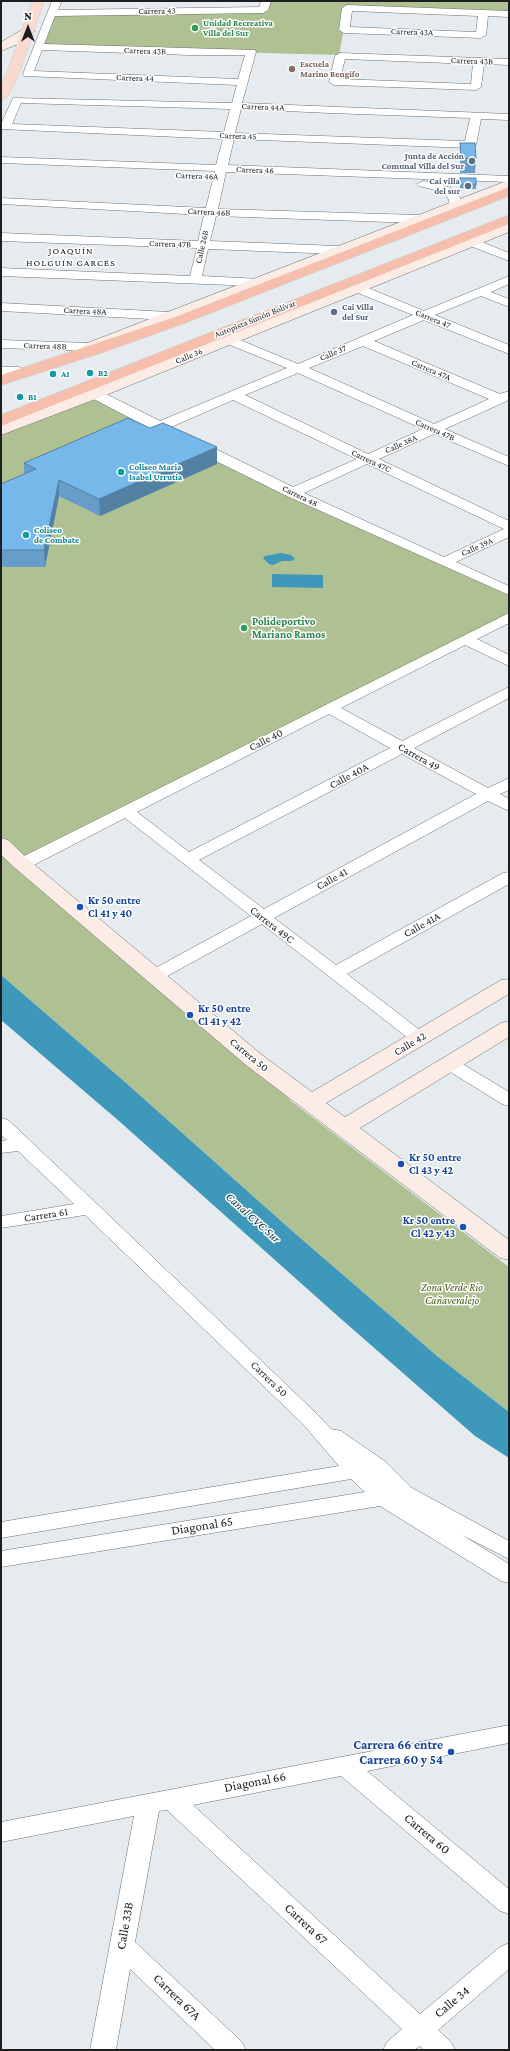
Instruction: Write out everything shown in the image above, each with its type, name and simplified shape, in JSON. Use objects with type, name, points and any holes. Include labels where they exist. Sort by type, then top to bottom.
[{"type":"highway","points":[[1,379],[95,350],[180,320],[384,236],[509,191]]},
{"type":"highway","name":"Autopista Simón Bolívar","points":[[1,421],[508,222]]},
{"type":"main road","points":[[1,96],[13,73],[38,1]]},
{"type":"street","points":[[39,47],[51,13],[57,1]]},
{"type":"street","name":"Carrera 43","points":[[51,13],[264,5]]},
{"type":"street","name":"Carrera 43A","points":[[347,8],[483,13],[481,35],[344,30],[347,8]]},
{"type":"street","points":[[483,13],[509,14]]},
{"type":"street","points":[[1,47],[14,41],[29,30]]},
{"type":"street","name":"Carrera 43B","points":[[39,47],[189,52],[251,52]]},
{"type":"street","name":"Carrera 44","points":[[39,47],[28,74],[243,82]]},
{"type":"street","name":"Calle 26B","points":[[195,280],[229,136],[251,52]]},
{"type":"street","name":"Carrera 43B","points":[[479,61],[476,88],[334,82],[340,56],[509,62]]},
{"type":"street","name":"Carrera 44A","points":[[5,127],[17,100],[237,106],[327,119],[476,115],[509,116]]},
{"type":"street","name":"Carrera 45","points":[[5,127],[470,145],[476,115]]},
{"type":"street","points":[[322,139],[327,119]]},
{"type":"street","name":"Carrera 46","points":[[1,160],[220,173],[509,179]]},
{"type":"street","name":"Carrera 46A","points":[[1,170],[220,173],[433,185],[451,194],[454,197],[455,205]]},
{"type":"street","points":[[1,379],[19,371],[89,347],[338,250],[384,236],[418,219],[509,184]]},
{"type":"street","name":"Carrera 46B","points":[[1,201],[211,212],[418,219]]},
{"type":"street","name":"Calle 36","points":[[1,430],[95,394],[472,242],[508,222]]},
{"type":"street","name":"Carrera 47B","points":[[1,237],[338,250]]},
{"type":"street","points":[[472,242],[509,257]]},
{"type":"street","points":[[1,272],[256,282]]},
{"type":"street","name":"Calle 37","points":[[158,427],[509,280]]},
{"type":"street","name":"Carrera 47","points":[[357,288],[509,350]]},
{"type":"street","points":[[481,292],[509,303]]},
{"type":"street","name":"Carrera 48A","points":[[1,307],[169,316]]},
{"type":"street","name":"Carrera 47B","points":[[229,340],[298,368],[509,462]]},
{"type":"street","name":"Carrera 47A","points":[[363,341],[504,397]]},
{"type":"street","name":"Carrera 48B","points":[[1,344],[89,347]]},
{"type":"street","points":[[1,371],[19,371]]},
{"type":"street","name":"Carrera 48","points":[[95,394],[292,493],[509,591]]},
{"type":"street","name":"Carrera 47C","points":[[233,396],[509,526]]},
{"type":"street","name":"Calle 38A","points":[[292,493],[504,397]]},
{"type":"street","name":"Calle 39A","points":[[444,562],[509,532]]},
{"type":"street","name":"Calle 40","points":[[22,864],[509,617]]},
{"type":"street","points":[[465,639],[509,661]]},
{"type":"street","name":"Calle 40A","points":[[188,859],[509,692]]},
{"type":"street","name":"Carrera 49","points":[[329,708],[509,806]]},
{"type":"street","name":"Calle 41","points":[[154,976],[509,783]]},
{"type":"street","name":"Carrera 49C","points":[[126,811],[419,1038]]},
{"type":"street","name":"Carrera 50","points":[[1,844],[22,864],[254,1060],[509,1252]]},
{"type":"street","name":"Calle 41A","points":[[336,973],[509,877]]},
{"type":"street","name":"Calle 42","points":[[310,1103],[509,984]]},
{"type":"street","points":[[344,1128],[509,1028]]},
{"type":"street","points":[[450,1064],[509,1100]]},
{"type":"street","name":"Carrera 50","points":[[1,1124],[310,1419],[356,1471],[383,1497],[509,1575]]},
{"type":"street","points":[[1,1147],[22,1144]]},
{"type":"street","name":"Carrera 61","points":[[1,1222],[90,1208]]},
{"type":"street","name":"Carrera 50","points":[[310,1419],[378,1467],[404,1494],[509,1551]]},
{"type":"street","points":[[1,1530],[378,1467]]},
{"type":"street","name":"Diagonal 65","points":[[1,1559],[404,1494]]},
{"type":"street","name":"Diagonal 66","points":[[1,1832],[159,1800],[509,1734]]},
{"type":"street","name":"Carrera 60","points":[[344,1765],[509,1904]]},
{"type":"street","name":"Calle 33B","points":[[103,2050],[122,1945],[159,1800]]},
{"type":"street","name":"Carrera 67","points":[[159,1800],[442,2050]]},
{"type":"street","name":"Carrera 67A","points":[[122,1945],[233,2050]]},
{"type":"street","name":"Calle 34","points":[[396,2050],[509,1954]]},
{"type":"green space","name":"Unidad Recreativa Villa del Sur","points":[[266,1],[509,1],[509,14],[348,8],[339,55],[39,47],[51,13],[263,10]]},
{"type":"green space","name":"Polideportivo Mariano Ramos","points":[[95,394],[509,591],[509,617],[23,864],[254,1060],[291,1101],[509,1267],[509,1412],[437,1356],[1,975],[1,430]]},
{"type":"water","points":[[281,553],[291,555],[295,559],[291,561],[282,561],[273,565],[269,564],[263,558],[265,556]]},
{"type":"water","points":[[272,574],[323,575],[323,588],[272,587]]},
{"type":"water","name":"Canal CVC Sur","points":[[1,975],[437,1356],[509,1412],[509,1458],[475,1436],[119,1121],[1,1020]]},
{"type":"building","points":[[460,143],[475,143],[476,159],[461,158]]},
{"type":"building","points":[[460,178],[476,178],[476,185],[460,184]]},
{"type":"building","points":[[128,418],[150,428],[163,423],[217,447],[99,499],[59,480],[44,550],[1,550],[1,484],[36,469],[24,463]]},
{"type":"place","name":"Unidad Recreativa Villa del Sur","points":[[195,28]]},
{"type":"place","name":"Escuela Marino Rengifo","points":[[292,69]]},
{"type":"place","name":"Junta de Acción Comunal Villa del Sur","points":[[472,161]]},
{"type":"place","name":"Cai villa del sur","points":[[468,186]]},
{"type":"place","name":"Cai Villa del Sur","points":[[334,312]]},
{"type":"place","name":"B2","points":[[90,373]]},
{"type":"place","name":"A1","points":[[53,374]]},
{"type":"place","name":"B1","points":[[20,397]]},
{"type":"place","name":"Coliseo Maria Isabel Urrutia","points":[[121,472]]},
{"type":"place","name":"Coliseo de Combate","points":[[26,535]]},
{"type":"place","name":"Polideportivo Mariano Ramos","points":[[244,628]]},
{"type":"place","name":"Kr 50 entre Cl 41 y 40","points":[[80,907]]},
{"type":"place","name":"Kr 50 entre Cl 41 y 42","points":[[190,1015]]},
{"type":"place","name":"Kr 50 entre Cl 43 y 42","points":[[401,1164]]},
{"type":"place","name":"Kr 50 entre Cl 42 y 43","points":[[463,1227]]},
{"type":"place","name":"Carrera 66 entre Carrera 60 y 54","points":[[451,1752]]},
{"type":"district","name":"JOAQUÍN HOLGUÍN GARCÉS","points":[[71,256]]},
{"type":"park label","name":"Zona Verde Rio Cañaveralejo","points":[[452,1294]]}]
